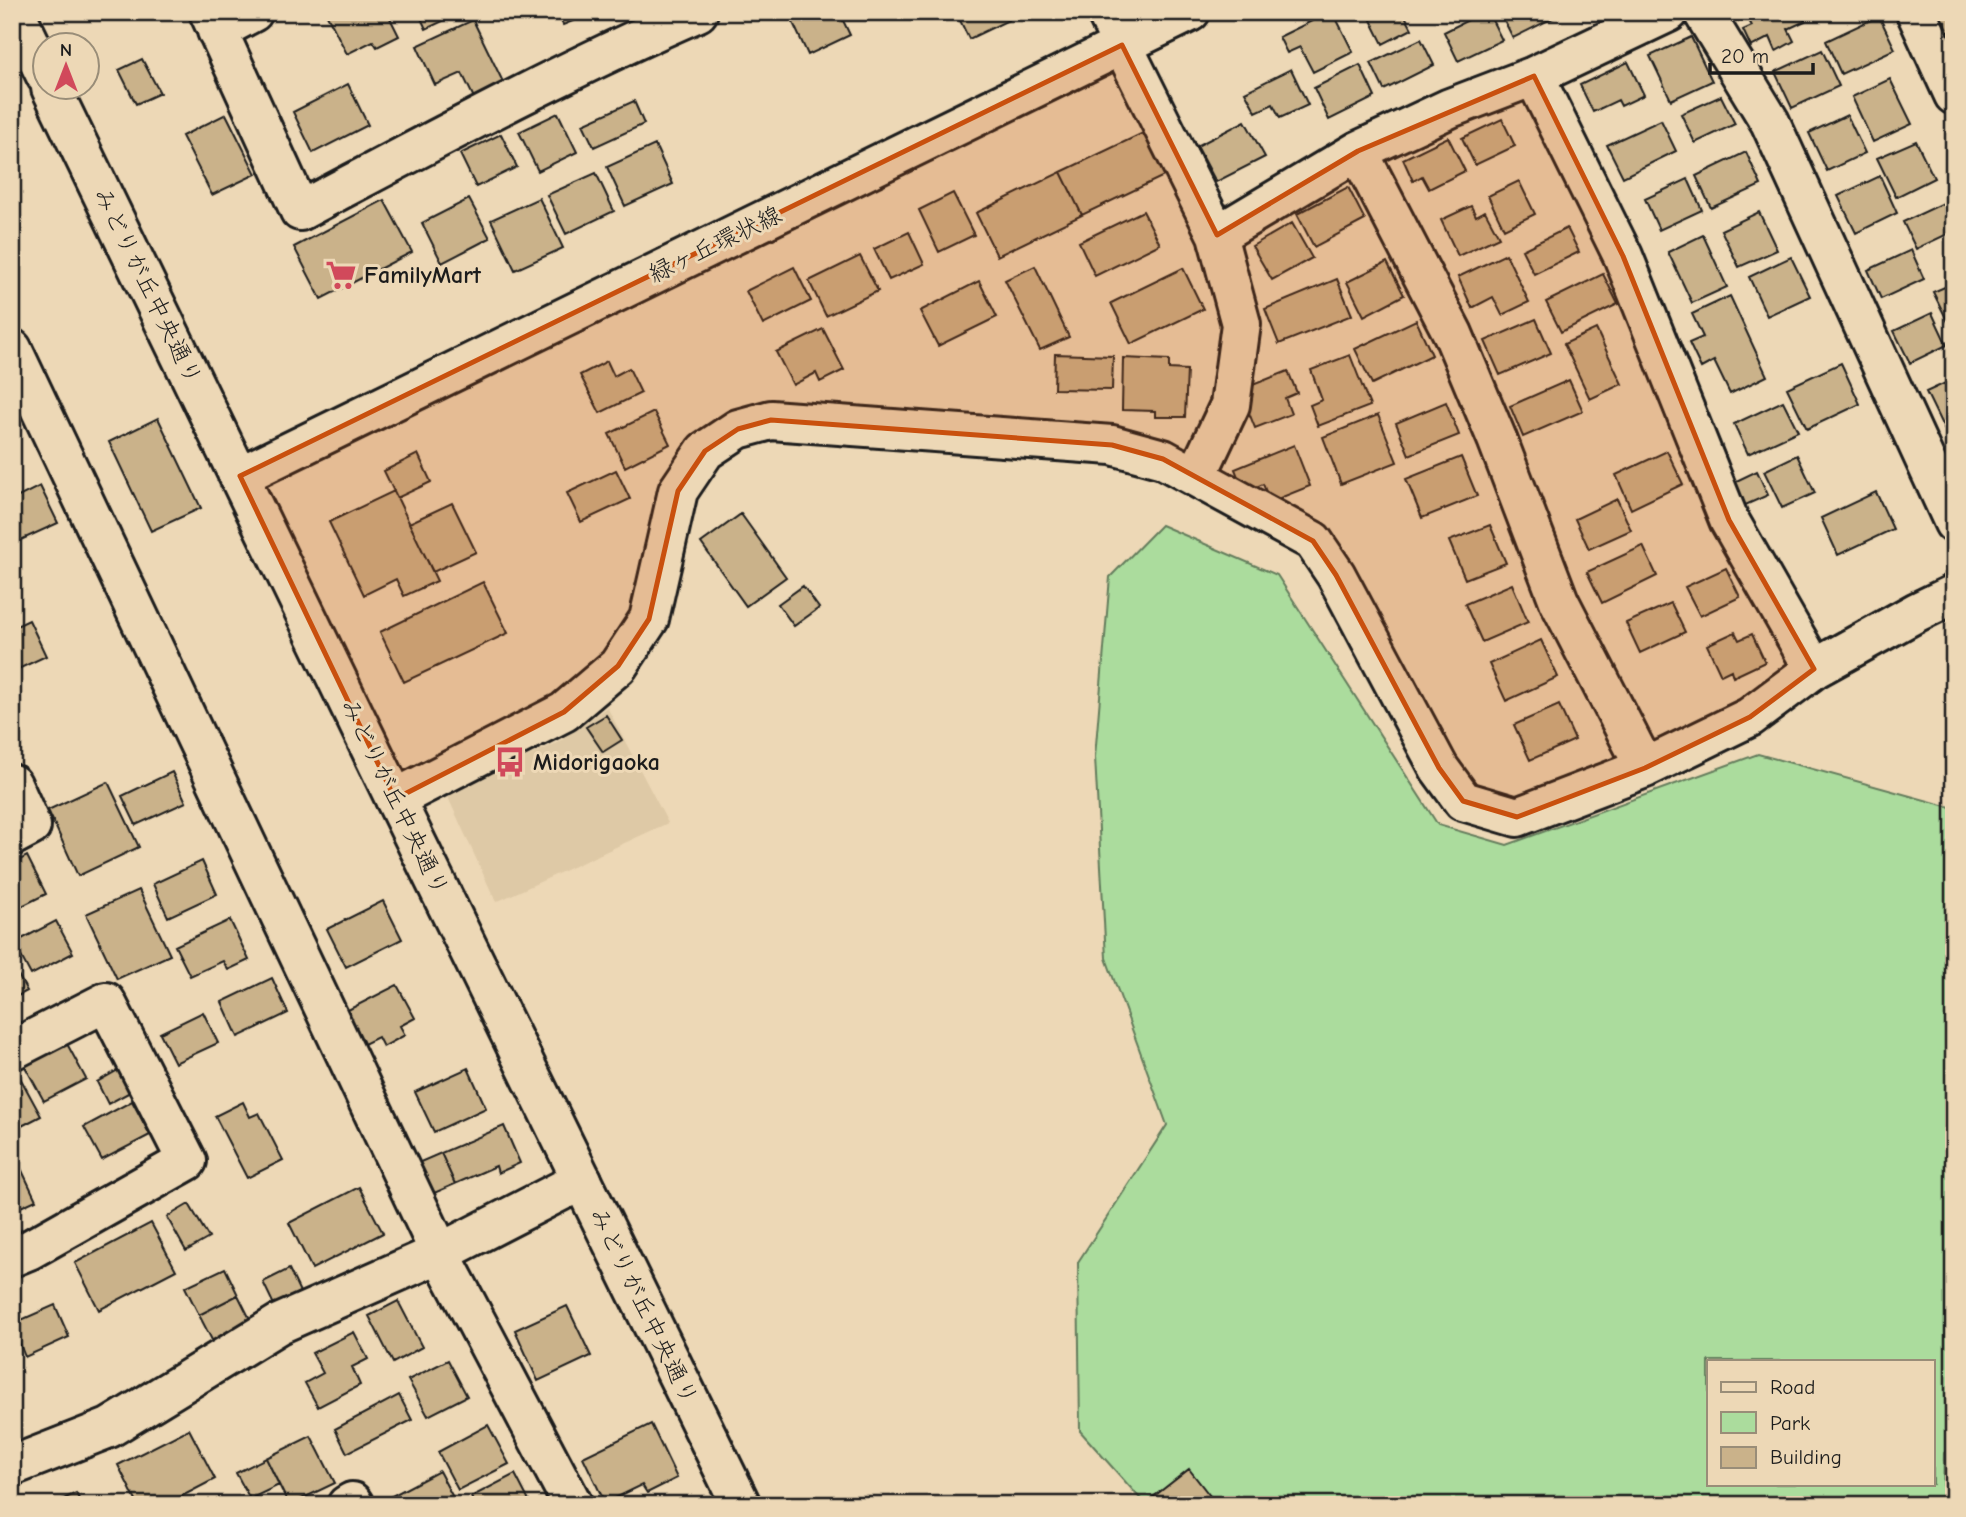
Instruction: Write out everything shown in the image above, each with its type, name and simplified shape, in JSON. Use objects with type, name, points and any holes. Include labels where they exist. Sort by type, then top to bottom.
[{"type":"street","points":[[15,12],[32,47]]},
{"type":"street","points":[[253,12],[213,21],[300,211],[491,111],[640,37],[698,12]]},
{"type":"street","name":"緑ヶ丘環状線","points":[[240,476],[1114,29],[1190,12]]},
{"type":"street","points":[[1217,235],[1358,152],[1450,108],[1534,76],[1669,12]]},
{"type":"street","points":[[1703,12],[1770,122],[1954,523]]},
{"type":"street","points":[[1916,12],[1953,90]]},
{"type":"street","points":[[1114,29],[1217,235],[1241,324],[1230,405],[1196,477]]},
{"type":"street","points":[[1534,76],[1623,256],[1729,520],[1814,669]]},
{"type":"street","name":"みどりが丘中央通り","points":[[58,102],[741,1505]]},
{"type":"street","points":[[1358,152],[1453,334],[1497,439],[1559,601],[1645,768]]},
{"type":"street","points":[[12,349],[440,1253],[573,1505]]},
{"type":"street","points":[[395,799],[564,712],[618,666],[649,619],[678,491],[705,451],[738,429],[772,420],[1112,445],[1163,459],[1312,541],[1336,575],[1439,768],[1463,801],[1517,817],[1645,768],[1750,717],[1814,669],[1954,594]]},
{"type":"street","points":[[12,785],[31,826],[12,836]]},
{"type":"street","points":[[12,1050],[106,1002],[187,1161],[29,1250],[12,1256]]},
{"type":"street","points":[[12,1466],[109,1428],[279,1324],[440,1253],[582,1180]]},
{"type":"street","points":[[347,1505],[352,1502],[354,1505]]},
{"type":"highlighted area","points":[[1122,45],[1217,235],[1358,151],[1534,76],[1623,256],[1729,520],[1814,669],[1750,717],[1645,768],[1517,817],[1463,801],[1439,768],[1336,575],[1313,541],[1163,459],[1112,445],[771,420],[738,429],[705,451],[678,491],[649,619],[618,666],[564,712],[395,799],[240,476]]},
{"type":"shaded area","points":[[607,707],[668,823],[496,902],[446,793],[559,742]]},
{"type":"green space","points":[[1161,525],[1277,575],[1438,825],[1507,845],[1758,754],[1954,808],[1954,1446],[1944,1453],[1943,1505],[1146,1505],[1080,1431],[1078,1262],[1167,1125],[1106,958],[1095,757],[1110,577]]},
{"type":"building","points":[[332,12],[387,12],[399,36],[377,47],[373,41],[347,54],[327,15]]},
{"type":"building","points":[[418,12],[462,12],[426,29]]},
{"type":"building","points":[[557,12],[595,12],[563,25]]},
{"type":"building","points":[[788,12],[839,12],[850,35],[808,55]]},
{"type":"building","points":[[956,12],[1018,12],[1019,15],[969,39]]},
{"type":"building","points":[[1333,12],[1353,52],[1313,72],[1300,47],[1287,53],[1279,37]]},
{"type":"building","points":[[1367,12],[1403,12],[1412,29],[1383,44]]},
{"type":"building","points":[[1488,12],[1502,40],[1458,61],[1444,32]]},
{"type":"building","points":[[1500,12],[1556,12],[1557,16],[1513,38]]},
{"type":"building","points":[[1801,12],[1805,21],[1788,29],[1794,41],[1776,51],[1770,37],[1751,47],[1743,30],[1752,26],[1745,13]]},
{"type":"building","points":[[1933,12],[1954,12],[1954,29],[1943,34]]},
{"type":"building","points":[[1879,16],[1895,49],[1841,74],[1826,41]]},
{"type":"building","points":[[473,20],[504,84],[474,98],[462,73],[435,85],[417,46]]},
{"type":"building","points":[[1691,37],[1712,81],[1671,100],[1650,56]]},
{"type":"building","points":[[1421,39],[1434,65],[1384,90],[1371,63]]},
{"type":"building","points":[[1822,50],[1839,86],[1792,108],[1775,72]]},
{"type":"building","points":[[142,59],[160,93],[136,104],[119,70]]},
{"type":"building","points":[[1628,62],[1644,95],[1621,106],[1618,100],[1593,112],[1580,85]]},
{"type":"building","points":[[1360,65],[1375,97],[1329,120],[1314,88]]},
{"type":"building","points":[[1291,69],[1308,105],[1280,118],[1273,104],[1256,112],[1245,92]]},
{"type":"building","points":[[1890,79],[1912,124],[1873,142],[1852,97]]},
{"type":"building","points":[[348,84],[368,125],[313,153],[293,112]]},
{"type":"building","points":[[1721,96],[1735,124],[1695,143],[1681,114]]},
{"type":"building","points":[[634,101],[644,124],[594,147],[583,124]]},
{"type":"building","points":[[558,113],[577,152],[538,171],[519,132]]},
{"type":"building","points":[[226,114],[256,174],[212,195],[182,136]]},
{"type":"building","points":[[1847,115],[1865,153],[1827,171],[1809,133]]},
{"type":"building","points":[[1502,119],[1515,146],[1475,165],[1462,138]]},
{"type":"building","points":[[1661,120],[1676,151],[1623,177],[1607,145]]},
{"type":"building","points":[[1245,121],[1265,157],[1216,182],[1197,146]]},
{"type":"building","points":[[1145,132],[1166,175],[1082,215],[1061,172]]},
{"type":"building","points":[[501,134],[517,167],[476,187],[460,154]]},
{"type":"building","points":[[1448,137],[1465,171],[1429,189],[1422,176],[1413,181],[1403,159]]},
{"type":"building","points":[[1916,141],[1934,178],[1896,197],[1877,158]]},
{"type":"building","points":[[655,145],[673,184],[625,206],[607,167]]},
{"type":"building","points":[[1746,152],[1761,185],[1711,208],[1696,176]]},
{"type":"building","points":[[1061,172],[1082,215],[997,256],[976,213]]},
{"type":"building","points":[[596,173],[614,211],[566,234],[547,195]]},
{"type":"building","points":[[1880,176],[1897,213],[1856,233],[1838,196]]},
{"type":"building","points":[[1688,179],[1702,210],[1659,230],[1645,199]]},
{"type":"building","points":[[1519,181],[1535,214],[1504,229],[1488,196]]},
{"type":"building","points":[[1348,187],[1365,220],[1314,247],[1297,214]]},
{"type":"building","points":[[953,193],[974,235],[939,252],[919,210]]},
{"type":"building","points":[[539,198],[563,248],[515,270],[491,220]]},
{"type":"building","points":[[469,199],[490,238],[442,263],[422,223]]},
{"type":"building","points":[[1952,199],[1954,231],[1916,249],[1903,222]]},
{"type":"building","points":[[384,200],[412,252],[321,299],[294,247]]},
{"type":"building","points":[[1471,206],[1476,216],[1485,211],[1499,237],[1458,256],[1441,220]]},
{"type":"building","points":[[1143,211],[1160,244],[1095,276],[1079,242]]},
{"type":"building","points":[[1759,212],[1777,250],[1739,267],[1721,230]]},
{"type":"building","points":[[1292,223],[1312,258],[1272,280],[1252,246]]},
{"type":"building","points":[[1567,228],[1579,252],[1534,274],[1522,250]]},
{"type":"building","points":[[909,232],[924,264],[889,280],[874,249]]},
{"type":"building","points":[[1703,235],[1727,287],[1692,303],[1668,252]]},
{"type":"building","points":[[1911,250],[1924,279],[1881,299],[1868,270]]},
{"type":"building","points":[[1506,254],[1529,302],[1502,315],[1493,297],[1472,308],[1458,277]]},
{"type":"building","points":[[860,256],[878,291],[826,316],[809,281]]},
{"type":"building","points":[[1791,257],[1810,296],[1767,316],[1749,277]]},
{"type":"building","points":[[1387,262],[1404,295],[1364,316],[1347,282]]},
{"type":"building","points":[[1035,266],[1069,337],[1040,350],[1005,280]]},
{"type":"building","points":[[794,267],[811,301],[763,325],[746,291]]},
{"type":"building","points":[[1183,268],[1203,309],[1131,344],[1111,303]]},
{"type":"building","points":[[1603,274],[1618,304],[1561,332],[1546,302]]},
{"type":"building","points":[[1337,279],[1352,315],[1279,344],[1265,309]]},
{"type":"building","points":[[979,281],[997,317],[938,346],[920,311]]},
{"type":"building","points":[[1954,283],[1954,324],[1950,326],[1933,292]]},
{"type":"building","points":[[1730,296],[1767,376],[1730,394],[1714,361],[1701,368],[1689,343],[1703,337],[1692,314]]},
{"type":"building","points":[[1932,313],[1947,345],[1910,363],[1894,331]]},
{"type":"building","points":[[1536,319],[1551,353],[1500,375],[1485,341]]},
{"type":"building","points":[[1416,320],[1432,355],[1372,384],[1355,349]]},
{"type":"building","points":[[823,329],[844,370],[820,382],[816,373],[793,385],[776,352]]},
{"type":"building","points":[[1596,329],[1622,384],[1590,399],[1564,344]]},
{"type":"building","points":[[1055,354],[1113,356],[1112,390],[1054,389]]},
{"type":"building","points":[[1350,355],[1370,406],[1318,426],[1310,405],[1322,400],[1311,370]]},
{"type":"building","points":[[1123,358],[1169,360],[1169,369],[1187,370],[1185,417],[1155,417],[1155,411],[1122,410]]},
{"type":"building","points":[[607,361],[614,376],[629,368],[641,393],[600,413],[580,375]]},
{"type":"building","points":[[1841,363],[1860,404],[1807,429],[1787,388]]},
{"type":"building","points":[[1288,371],[1297,393],[1285,398],[1291,414],[1255,428],[1240,390]]},
{"type":"building","points":[[1954,379],[1954,425],[1944,429],[1926,392]]},
{"type":"building","points":[[1569,380],[1583,411],[1523,437],[1510,406]]},
{"type":"building","points":[[1783,401],[1798,431],[1748,454],[1734,424]]},
{"type":"building","points":[[1446,402],[1459,435],[1409,455],[1396,423]]},
{"type":"building","points":[[654,412],[670,444],[625,467],[609,434]]},
{"type":"building","points":[[1378,415],[1397,462],[1341,484],[1323,437]]},
{"type":"building","points":[[158,418],[201,508],[151,531],[109,442]]},
{"type":"building","points":[[1294,445],[1310,486],[1270,502],[1263,484],[1244,492],[1235,469]]},
{"type":"building","points":[[1667,451],[1683,484],[1631,509],[1616,475]]},
{"type":"building","points":[[418,454],[431,482],[397,498],[384,471]]},
{"type":"building","points":[[1797,455],[1815,493],[1782,508],[1764,471]]},
{"type":"building","points":[[1461,457],[1477,496],[1422,518],[1406,479]]},
{"type":"building","points":[[616,470],[630,499],[581,522],[567,493]]},
{"type":"building","points":[[1757,471],[1768,495],[1741,507],[1730,484]]},
{"type":"building","points":[[40,486],[58,523],[12,544],[12,500]]},
{"type":"building","points":[[394,491],[437,581],[404,596],[396,579],[364,595],[329,522]]},
{"type":"building","points":[[1876,492],[1893,529],[1838,555],[1821,518]]},
{"type":"building","points":[[1617,499],[1631,530],[1589,549],[1575,519]]},
{"type":"building","points":[[452,503],[476,552],[433,572],[409,523]]},
{"type":"building","points":[[741,514],[786,577],[746,606],[701,543]]},
{"type":"building","points":[[1490,525],[1506,563],[1465,579],[1449,541]]},
{"type":"building","points":[[1643,546],[1657,576],[1602,603],[1587,572]]},
{"type":"building","points":[[1726,568],[1740,597],[1700,616],[1685,587]]},
{"type":"building","points":[[483,582],[508,633],[404,682],[380,632]]},
{"type":"building","points":[[1512,584],[1528,622],[1482,642],[1465,604]]},
{"type":"building","points":[[803,586],[819,608],[794,626],[778,604]]},
{"type":"building","points":[[1671,603],[1685,632],[1640,653],[1626,623]]},
{"type":"building","points":[[29,620],[46,656],[12,672],[12,628]]},
{"type":"building","points":[[1735,632],[1739,640],[1752,634],[1765,662],[1733,677],[1731,670],[1721,675],[1707,645]]},
{"type":"building","points":[[1541,640],[1558,677],[1506,701],[1489,664]]},
{"type":"building","points":[[1559,705],[1575,740],[1530,760],[1514,725]]},
{"type":"building","points":[[606,715],[622,740],[603,752],[586,727]]},
{"type":"building","points":[[172,772],[186,802],[136,825],[122,796]]},
{"type":"building","points":[[108,782],[139,847],[78,876],[48,810]]},
{"type":"building","points":[[27,856],[46,894],[12,911],[12,864]]},
{"type":"building","points":[[202,861],[217,894],[168,917],[153,884]]},
{"type":"building","points":[[139,890],[170,955],[117,979],[86,914]]},
{"type":"building","points":[[383,901],[402,939],[346,967],[327,929]]},
{"type":"building","points":[[230,920],[249,960],[228,970],[223,961],[190,976],[175,946]]},
{"type":"building","points":[[56,921],[73,953],[31,975],[14,943]]},
{"type":"building","points":[[12,964],[27,991],[12,999]]},
{"type":"building","points":[[272,978],[288,1013],[238,1037],[222,1002]]},
{"type":"building","points":[[397,985],[415,1018],[400,1026],[405,1035],[383,1047],[378,1037],[360,1046],[342,1013]]},
{"type":"building","points":[[203,1012],[218,1043],[175,1063],[160,1033]]},
{"type":"building","points":[[65,1040],[86,1079],[44,1101],[23,1063]]},
{"type":"building","points":[[468,1068],[486,1108],[434,1132],[415,1092]]},
{"type":"building","points":[[120,1069],[132,1091],[108,1104],[97,1082]]},
{"type":"building","points":[[17,1072],[41,1116],[12,1131],[12,1075]]},
{"type":"building","points":[[132,1101],[150,1135],[102,1160],[84,1127]]},
{"type":"building","points":[[243,1102],[250,1117],[259,1113],[283,1160],[247,1178],[215,1116]]},
{"type":"building","points":[[504,1126],[520,1163],[498,1173],[496,1166],[455,1184],[441,1153]]},
{"type":"building","points":[[441,1153],[455,1184],[425,1197],[411,1166]]},
{"type":"building","points":[[18,1162],[36,1200],[12,1211],[12,1165]]},
{"type":"building","points":[[359,1187],[383,1233],[312,1269],[289,1223]]},
{"type":"building","points":[[189,1204],[209,1238],[186,1251],[167,1217]]},
{"type":"building","points":[[151,1223],[176,1270],[99,1310],[75,1263]]},
{"type":"building","points":[[225,1268],[238,1295],[199,1315],[185,1287]]},
{"type":"building","points":[[289,1269],[300,1292],[274,1305],[263,1282]]},
{"type":"building","points":[[238,1295],[253,1325],[214,1344],[199,1315]]},
{"type":"building","points":[[398,1301],[422,1347],[393,1363],[369,1316]]},
{"type":"building","points":[[55,1305],[69,1337],[25,1357],[12,1324]]},
{"type":"building","points":[[567,1306],[591,1356],[538,1381],[515,1330]]},
{"type":"building","points":[[354,1332],[368,1359],[352,1367],[360,1385],[318,1407],[305,1383],[323,1373],[312,1353]]},
{"type":"building","points":[[448,1360],[467,1396],[428,1416],[408,1380]]},
{"type":"building","points":[[399,1395],[412,1420],[347,1453],[335,1429]]},
{"type":"building","points":[[651,1424],[677,1478],[647,1493],[642,1485],[605,1503],[583,1457]]},
{"type":"building","points":[[488,1425],[509,1464],[458,1490],[438,1452]]},
{"type":"building","points":[[189,1429],[215,1479],[165,1505],[138,1505],[118,1465]]},
{"type":"building","points":[[311,1436],[335,1483],[289,1505],[266,1458]]},
{"type":"building","points":[[266,1458],[279,1485],[250,1499],[236,1473]]},
{"type":"building","points":[[1189,1469],[1217,1505],[1143,1505]]},
{"type":"building","points":[[439,1471],[457,1505],[394,1505],[390,1497]]},
{"type":"building","points":[[515,1474],[531,1505],[475,1505],[471,1497]]},
{"type":"building","points":[[76,1493],[82,1505],[51,1505]]},
{"type":"place","name":"FamilyMart","points":[[341,275]]},
{"type":"place","name":"Midorigaoka","points":[[510,762]]}]
